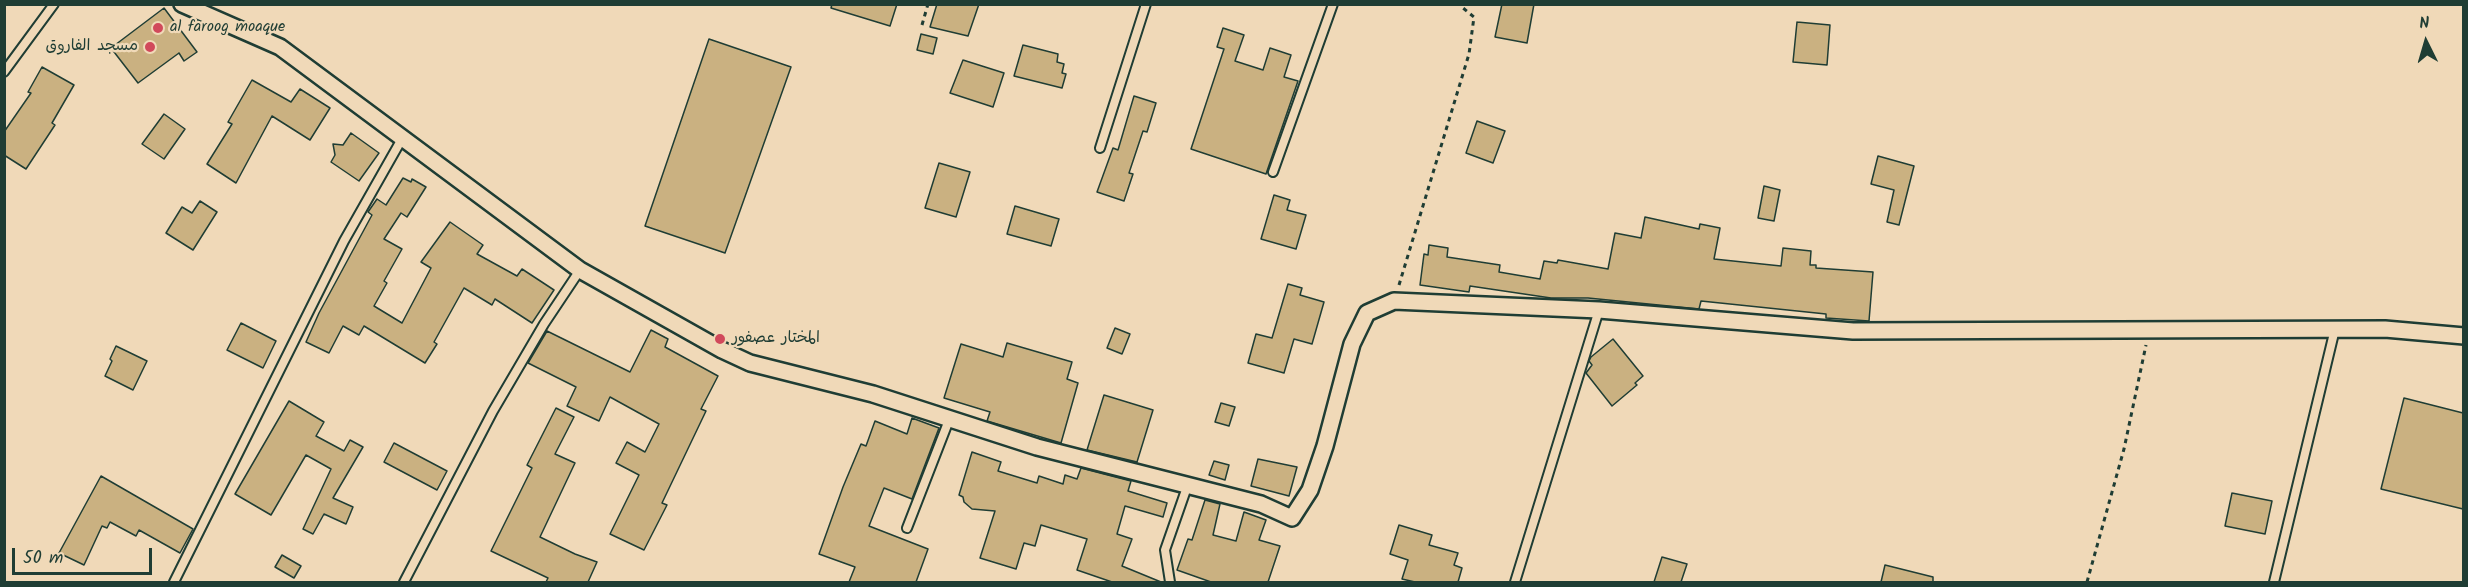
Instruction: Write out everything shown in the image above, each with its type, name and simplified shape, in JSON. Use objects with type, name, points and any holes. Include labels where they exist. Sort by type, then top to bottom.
[{"type":"street","points":[[182,4],[280,47],[580,270],[712,345],[750,363],[873,394],[1036,447],[1261,504],[1292,519],[1310,490],[1325,446],[1352,344],[1367,313],[1394,301],[1599,310],[1852,331],[2385,328],[2463,336]]},
{"type":"lane","points":[[4,72],[54,4]]},
{"type":"lane","points":[[1100,148],[1146,4]]},
{"type":"lane","points":[[1273,172],[1333,4]]},
{"type":"lane","points":[[174,582],[344,241],[403,137]]},
{"type":"lane","points":[[404,582],[493,411],[544,324],[580,270]]},
{"type":"lane","points":[[1515,582],[1599,310]]},
{"type":"lane","points":[[2274,582],[2335,329]]},
{"type":"lane","points":[[908,528],[949,420]]},
{"type":"lane","points":[[1170,582],[1165,550],[1187,487]]},
{"type":"path","points":[[922,25],[928,4]]},
{"type":"path","points":[[1394,301],[1469,54],[1474,17],[1464,8],[1463,4]]},
{"type":"path","points":[[2087,582],[2124,449],[2149,329]]},
{"type":"building","points":[[832,4],[897,4],[890,26],[831,8]]},
{"type":"building","points":[[937,4],[979,4],[968,36],[930,27]]},
{"type":"building","points":[[1502,4],[1534,4],[1527,43],[1495,37]]},
{"type":"building","name":"al faroog moaque","points":[[164,8],[197,52],[184,61],[179,53],[138,83],[111,48]]},
{"type":"building","points":[[1797,22],[1830,25],[1827,65],[1793,62]]},
{"type":"building","points":[[1223,28],[1244,35],[1235,61],[1263,70],[1270,48],[1291,55],[1284,77],[1298,81],[1266,174],[1191,149],[1224,49],[1217,47]]},
{"type":"building","points":[[921,34],[937,38],[933,54],[917,50]]},
{"type":"building","points":[[709,39],[791,67],[725,253],[645,226]]},
{"type":"building","points":[[1023,45],[1058,54],[1057,62],[1064,64],[1062,73],[1066,74],[1062,88],[1014,76]]},
{"type":"building","points":[[963,60],[1004,73],[993,107],[950,93]]},
{"type":"building","points":[[42,67],[74,85],[52,123],[55,125],[26,169],[4,155],[4,132],[31,93],[28,92]]},
{"type":"building","points":[[252,80],[291,102],[300,89],[330,108],[310,140],[272,116],[236,183],[207,164],[232,124],[228,122]]},
{"type":"building","points":[[1134,96],[1156,103],[1147,132],[1143,131],[1129,173],[1133,174],[1124,201],[1097,192],[1113,148],[1118,150]]},
{"type":"building","points":[[164,114],[185,129],[164,159],[142,144]]},
{"type":"building","points":[[1477,121],[1505,131],[1493,163],[1466,153]]},
{"type":"building","points":[[351,133],[379,153],[359,181],[331,162],[335,155],[333,144],[343,145]]},
{"type":"building","points":[[1878,156],[1914,166],[1899,225],[1887,222],[1894,190],[1871,184]]},
{"type":"building","points":[[939,163],[970,172],[956,217],[925,208]]},
{"type":"building","points":[[403,178],[411,182],[412,179],[426,187],[407,217],[401,213],[384,239],[402,249],[384,281],[387,283],[374,306],[402,323],[431,268],[421,262],[450,222],[483,245],[477,254],[517,276],[522,269],[554,290],[532,323],[495,299],[492,305],[464,288],[434,342],[437,344],[425,363],[364,326],[359,335],[343,326],[329,353],[306,342],[319,313],[372,215],[368,212],[377,199],[386,205]]},
{"type":"building","points":[[1764,186],[1780,190],[1774,221],[1758,218]]},
{"type":"building","points":[[1274,195],[1290,200],[1287,210],[1306,215],[1296,249],[1261,239]]},
{"type":"building","points":[[200,201],[217,212],[193,250],[166,233],[182,207],[192,213]]},
{"type":"building","points":[[1015,206],[1059,219],[1051,246],[1007,234]]},
{"type":"building","points":[[1645,217],[1699,229],[1700,224],[1720,228],[1714,259],[1781,266],[1783,248],[1811,251],[1810,265],[1816,265],[1816,268],[1873,272],[1869,321],[1826,318],[1826,314],[1701,301],[1699,309],[1588,298],[1551,298],[1470,286],[1469,292],[1420,285],[1424,254],[1428,255],[1429,245],[1448,248],[1447,257],[1500,265],[1499,272],[1540,279],[1544,261],[1557,263],[1558,260],[1608,269],[1615,233],[1641,238]]},
{"type":"building","points":[[1288,284],[1302,288],[1300,295],[1324,302],[1312,344],[1294,339],[1284,373],[1248,363],[1256,334],[1272,338]]},
{"type":"building","points":[[241,323],[276,341],[263,368],[227,350]]},
{"type":"building","points":[[1115,328],[1130,334],[1122,354],[1107,348]]},
{"type":"building","points":[[651,330],[668,339],[665,347],[718,376],[701,409],[706,411],[662,503],[667,505],[644,550],[610,534],[639,475],[616,463],[627,442],[645,452],[659,424],[610,397],[599,421],[567,406],[576,387],[528,363],[547,331],[630,372]]},
{"type":"building","points":[[1613,339],[1643,376],[1635,383],[1637,385],[1612,406],[1586,373],[1592,365],[1589,361],[1591,357]]},
{"type":"building","points":[[1007,343],[1072,362],[1067,379],[1078,383],[1061,443],[987,421],[990,412],[944,398],[961,344],[1003,357]]},
{"type":"building","points":[[116,346],[147,361],[133,390],[105,376]]},
{"type":"building","points":[[1104,395],[1153,410],[1137,462],[1087,450]]},
{"type":"building","points":[[2404,398],[2463,413],[2463,509],[2381,489]]},
{"type":"building","points":[[289,401],[324,422],[316,436],[344,451],[350,440],[363,447],[333,498],[353,507],[346,524],[324,514],[313,534],[303,529],[331,469],[306,455],[271,515],[235,494]]},
{"type":"building","points":[[1221,403],[1235,407],[1229,426],[1215,422]]},
{"type":"building","points":[[556,408],[574,417],[555,454],[575,463],[540,537],[597,562],[588,582],[546,582],[548,578],[491,551],[532,468],[527,465]]},
{"type":"building","points":[[912,418],[939,428],[912,499],[884,488],[869,526],[928,549],[916,582],[849,582],[855,567],[819,554],[843,487],[861,444],[866,446],[875,421],[907,434]]},
{"type":"building","points":[[394,443],[447,471],[437,490],[384,462]]},
{"type":"building","points":[[972,452],[1001,462],[998,471],[1037,483],[1039,476],[1063,484],[1065,475],[1077,479],[1081,468],[1131,481],[1128,491],[1167,503],[1163,517],[1125,506],[1117,534],[1132,539],[1122,566],[1161,582],[1112,582],[1077,570],[1087,539],[1041,525],[1035,546],[1024,543],[1016,569],[980,558],[995,511],[972,509],[959,495]]},
{"type":"building","points":[[1258,459],[1297,467],[1289,496],[1251,486]]},
{"type":"building","points":[[1214,461],[1229,465],[1225,480],[1209,475]]},
{"type":"building","points":[[101,476],[193,529],[180,553],[139,530],[136,536],[110,522],[107,528],[102,526],[84,565],[59,553]]},
{"type":"building","points":[[2232,493],[2272,501],[2265,534],[2225,526]]},
{"type":"building","points":[[1205,500],[1220,504],[1213,535],[1236,541],[1244,512],[1266,520],[1259,540],[1280,546],[1268,582],[1211,582],[1177,570],[1188,539],[1192,540]]},
{"type":"building","points":[[1399,525],[1432,535],[1429,545],[1458,553],[1454,565],[1462,568],[1458,582],[1415,582],[1402,579],[1408,560],[1390,554]]},
{"type":"building","points":[[282,555],[301,566],[294,578],[275,567]]},
{"type":"building","points":[[1662,557],[1687,564],[1681,582],[1654,582]]},
{"type":"building","points":[[1885,565],[1933,577],[1933,582],[1881,582]]},
{"type":"place","name":"al faroog moaque","points":[[158,28]]},
{"type":"place","name":"مسجد الفاروق","points":[[150,47]]},
{"type":"place","name":"المختار عصفور","points":[[720,339]]}]
